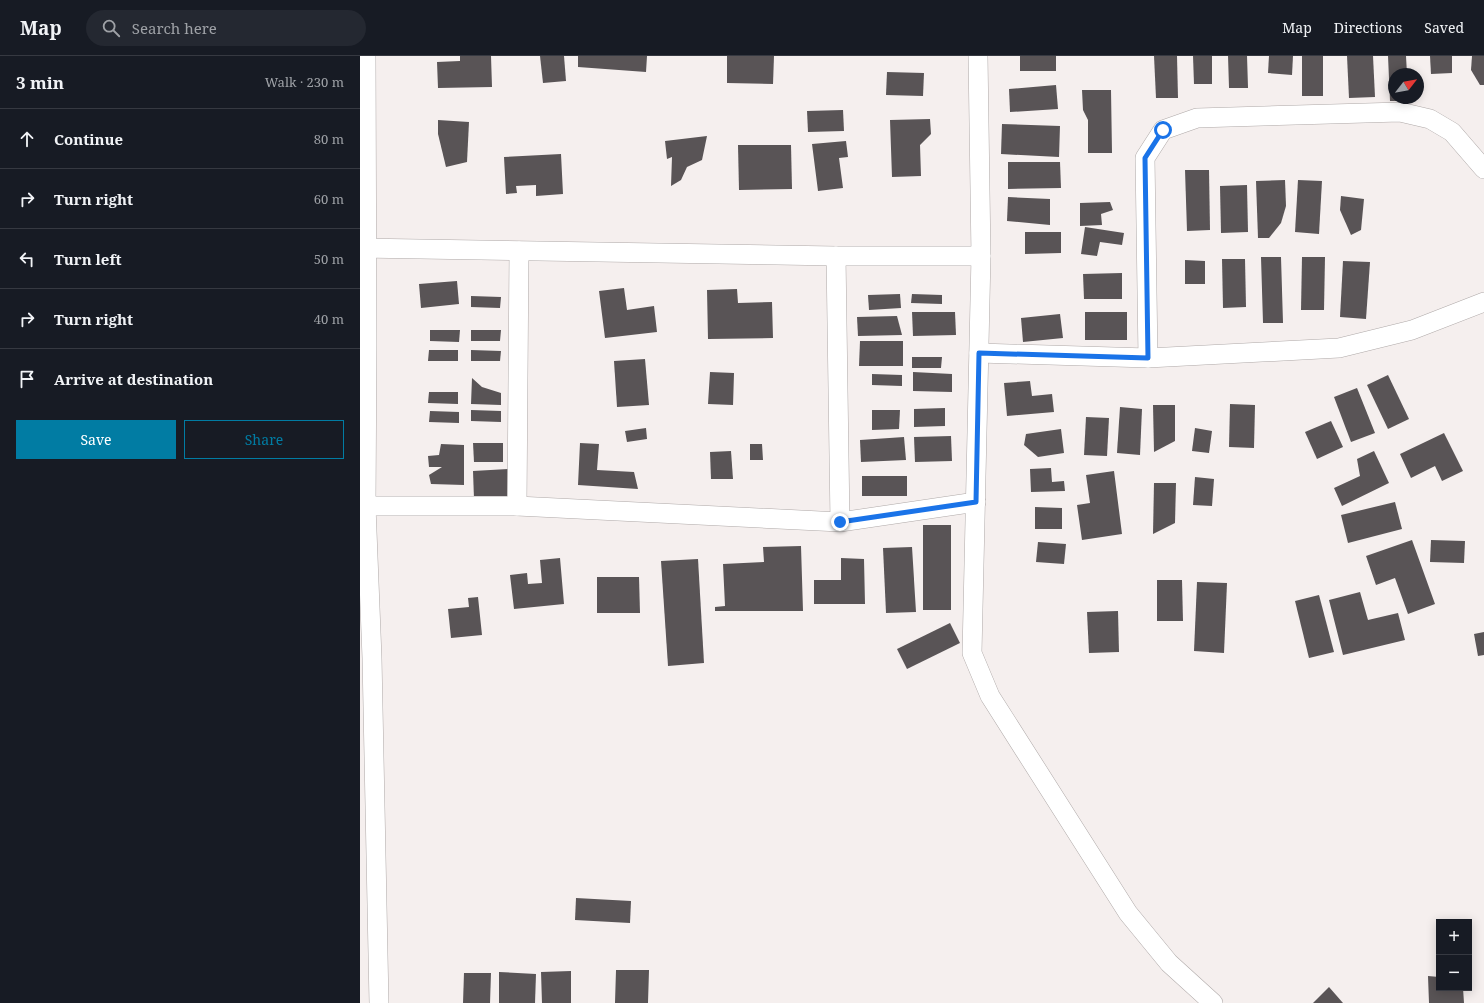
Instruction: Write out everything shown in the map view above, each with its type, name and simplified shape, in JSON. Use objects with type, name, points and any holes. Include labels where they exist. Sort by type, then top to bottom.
[{"type":"street","points":[[366,56],[364,248],[366,658],[379,1003]]},
{"type":"street","points":[[978,56],[981,256],[972,653],[990,696],[1128,913],[1169,963],[1213,1003]]},
{"type":"street","points":[[1148,358],[1145,158],[1163,130],[1197,118],[1400,112],[1430,119],[1452,132],[1484,169]]},
{"type":"street","points":[[364,248],[836,256],[981,256]]},
{"type":"street","points":[[518,506],[519,250]]},
{"type":"street","points":[[836,256],[840,522]]},
{"type":"street","points":[[979,353],[1148,358],[1339,348],[1412,330],[1484,302]]},
{"type":"street","points":[[366,506],[518,506],[840,522],[976,502]]},
{"type":"building","points":[[460,56],[491,56],[492,87],[438,88],[437,62],[460,61]]},
{"type":"building","points":[[540,56],[564,56],[566,81],[543,83]]},
{"type":"building","points":[[578,56],[647,56],[646,72],[578,67]]},
{"type":"building","points":[[727,56],[774,56],[773,84],[727,83]]},
{"type":"building","points":[[1020,56],[1056,56],[1056,71],[1020,71]]},
{"type":"building","points":[[1154,56],[1177,56],[1178,98],[1156,98]]},
{"type":"building","points":[[1193,56],[1212,56],[1212,84],[1194,84]]},
{"type":"building","points":[[1228,56],[1247,56],[1248,88],[1229,88]]},
{"type":"building","points":[[1269,56],[1293,56],[1292,75],[1268,73]]},
{"type":"building","points":[[1302,56],[1323,56],[1323,96],[1302,96]]},
{"type":"building","points":[[1347,56],[1373,56],[1375,97],[1349,98]]},
{"type":"building","points":[[1388,56],[1406,56],[1407,68],[1389,68]]},
{"type":"building","points":[[1430,56],[1452,56],[1452,73],[1431,74]]},
{"type":"building","points":[[1472,56],[1484,56],[1484,85],[1480,85],[1471,70]]},
{"type":"building","points":[[887,72],[924,73],[923,96],[886,95]]},
{"type":"building","points":[[1056,85],[1058,109],[1010,112],[1009,89]]},
{"type":"building","points":[[1082,90],[1111,90],[1112,153],[1088,153],[1088,120],[1083,110]]},
{"type":"building","points":[[843,110],[844,131],[808,132],[807,111]]},
{"type":"building","points":[[930,119],[931,134],[920,145],[921,176],[892,177],[890,120]]},
{"type":"building","points":[[438,120],[469,122],[467,162],[446,167],[438,134]]},
{"type":"building","points":[[1002,124],[1060,126],[1059,157],[1001,154]]},
{"type":"building","points":[[707,136],[702,160],[687,167],[681,180],[671,186],[672,157],[667,159],[665,141]]},
{"type":"building","points":[[846,141],[848,157],[839,158],[843,188],[818,191],[812,144]]},
{"type":"building","points":[[738,145],[791,145],[792,189],[739,190]]},
{"type":"building","points":[[561,154],[563,194],[536,196],[536,185],[516,186],[517,193],[506,194],[504,157]]},
{"type":"building","points":[[1008,162],[1060,162],[1061,188],[1008,189]]},
{"type":"building","points":[[1185,170],[1209,170],[1210,230],[1187,231]]},
{"type":"building","points":[[1285,180],[1286,206],[1281,223],[1269,238],[1258,238],[1256,181]]},
{"type":"building","points":[[1298,180],[1322,181],[1319,234],[1295,232]]},
{"type":"building","points":[[1247,185],[1248,232],[1221,233],[1220,186]]},
{"type":"building","points":[[1341,196],[1364,199],[1361,230],[1351,235],[1340,210]]},
{"type":"building","points":[[1008,197],[1050,199],[1050,225],[1007,221]]},
{"type":"building","points":[[1110,202],[1113,210],[1101,214],[1102,225],[1080,226],[1080,203]]},
{"type":"building","points":[[1085,227],[1124,233],[1122,245],[1100,242],[1097,256],[1081,254]]},
{"type":"building","points":[[1025,232],[1061,232],[1061,253],[1025,254]]},
{"type":"building","points":[[1261,257],[1281,257],[1283,323],[1263,323]]},
{"type":"building","points":[[1302,257],[1325,257],[1324,310],[1301,310]]},
{"type":"building","points":[[1222,259],[1245,259],[1246,307],[1223,308]]},
{"type":"building","points":[[1185,260],[1205,261],[1205,284],[1185,284]]},
{"type":"building","points":[[1343,261],[1370,262],[1366,319],[1340,317]]},
{"type":"building","points":[[1122,273],[1122,299],[1084,299],[1083,274]]},
{"type":"building","points":[[457,281],[459,304],[421,308],[419,284]]},
{"type":"building","points":[[624,288],[627,310],[654,306],[657,332],[605,338],[599,291]]},
{"type":"building","points":[[737,289],[738,303],[772,302],[773,338],[708,339],[707,290]]},
{"type":"building","points":[[900,294],[901,308],[869,310],[868,295]]},
{"type":"building","points":[[912,294],[942,295],[942,304],[911,303]]},
{"type":"building","points":[[471,296],[501,297],[500,308],[471,307]]},
{"type":"building","points":[[912,312],[955,312],[956,335],[913,336]]},
{"type":"building","points":[[1085,312],[1127,312],[1127,340],[1085,340]]},
{"type":"building","points":[[1060,314],[1063,338],[1023,342],[1021,318]]},
{"type":"building","points":[[897,316],[902,335],[858,336],[857,317]]},
{"type":"building","points":[[430,330],[460,330],[459,342],[430,341]]},
{"type":"building","points":[[471,330],[501,330],[500,341],[471,341]]},
{"type":"building","points":[[860,341],[903,341],[903,366],[859,366]]},
{"type":"building","points":[[429,350],[458,350],[458,361],[428,361]]},
{"type":"building","points":[[471,350],[501,351],[500,361],[471,361]]},
{"type":"building","points":[[912,357],[942,357],[941,368],[912,368]]},
{"type":"building","points":[[645,359],[649,405],[617,407],[614,361]]},
{"type":"building","points":[[710,372],[734,373],[733,405],[708,404]]},
{"type":"building","points":[[913,372],[952,374],[952,392],[913,391]]},
{"type":"building","points":[[872,374],[902,375],[902,386],[872,385]]},
{"type":"building","points":[[1388,375],[1409,419],[1388,429],[1367,385]]},
{"type":"building","points":[[472,378],[482,387],[501,393],[501,405],[471,404]]},
{"type":"building","points":[[1030,381],[1032,396],[1052,394],[1054,412],[1007,416],[1004,383]]},
{"type":"building","points":[[1357,388],[1375,433],[1351,442],[1334,397]]},
{"type":"building","points":[[429,392],[458,392],[458,404],[428,403]]},
{"type":"building","points":[[1230,404],[1255,405],[1254,448],[1229,447]]},
{"type":"building","points":[[1153,405],[1175,405],[1175,441],[1154,452]]},
{"type":"building","points":[[1120,407],[1142,409],[1140,455],[1117,453]]},
{"type":"building","points":[[945,408],[945,426],[914,427],[914,409]]},
{"type":"building","points":[[471,410],[501,411],[501,422],[471,421]]},
{"type":"building","points":[[872,410],[900,410],[899,429],[872,430]]},
{"type":"building","points":[[430,411],[459,412],[459,423],[429,422]]},
{"type":"building","points":[[1086,417],[1109,418],[1107,456],[1084,455]]},
{"type":"building","points":[[1331,421],[1343,447],[1317,459],[1305,432]]},
{"type":"building","points":[[646,428],[647,439],[627,442],[625,431]]},
{"type":"building","points":[[1195,428],[1212,431],[1209,453],[1192,451]]},
{"type":"building","points":[[1061,429],[1064,453],[1038,457],[1024,445],[1026,434]]},
{"type":"building","points":[[1444,433],[1463,471],[1442,481],[1435,466],[1411,478],[1400,454]]},
{"type":"building","points":[[951,436],[952,461],[915,462],[914,437]]},
{"type":"building","points":[[904,437],[906,460],[861,462],[860,440]]},
{"type":"building","points":[[473,443],[503,443],[503,462],[474,462]]},
{"type":"building","points":[[580,443],[599,444],[597,470],[634,472],[638,489],[578,485]]},
{"type":"building","points":[[441,444],[464,445],[464,485],[431,484],[429,475],[442,467],[429,467],[428,456],[439,455]]},
{"type":"building","points":[[750,444],[762,444],[763,460],[750,460]]},
{"type":"building","points":[[731,451],[733,479],[711,479],[710,452]]},
{"type":"building","points":[[1374,451],[1389,483],[1342,506],[1334,488],[1360,476],[1357,459]]},
{"type":"building","points":[[1051,468],[1052,482],[1064,481],[1065,491],[1031,492],[1030,469]]},
{"type":"building","points":[[508,469],[510,497],[474,499],[473,471]]},
{"type":"building","points":[[1114,471],[1122,534],[1082,540],[1077,505],[1090,503],[1086,475]]},
{"type":"building","points":[[862,476],[907,476],[907,496],[862,496]]},
{"type":"building","points":[[1195,477],[1214,479],[1212,506],[1193,505]]},
{"type":"building","points":[[1154,483],[1176,483],[1175,523],[1153,534]]},
{"type":"building","points":[[1395,502],[1402,529],[1348,543],[1341,515]]},
{"type":"building","points":[[1035,507],[1062,508],[1062,529],[1035,529]]},
{"type":"building","points":[[923,525],[951,525],[951,610],[923,610]]},
{"type":"building","points":[[1412,540],[1435,604],[1408,614],[1395,578],[1376,585],[1366,556]]},
{"type":"building","points":[[1431,540],[1465,541],[1464,563],[1430,562]]},
{"type":"building","points":[[1038,542],[1066,544],[1064,564],[1036,562]]},
{"type":"building","points":[[801,546],[803,611],[715,611],[715,607],[725,606],[723,564],[764,562],[763,547]]},
{"type":"building","points":[[912,547],[916,612],[886,613],[883,548]]},
{"type":"building","points":[[560,558],[564,604],[514,609],[510,575],[527,573],[528,584],[542,583],[540,560]]},
{"type":"building","points":[[841,558],[864,559],[865,604],[814,604],[814,580],[841,580]]},
{"type":"building","points":[[698,559],[704,663],[668,666],[661,561]]},
{"type":"building","points":[[597,577],[639,577],[640,613],[597,613]]},
{"type":"building","points":[[1157,580],[1182,580],[1183,621],[1157,621]]},
{"type":"building","points":[[1197,582],[1227,583],[1224,653],[1194,651]]},
{"type":"building","points":[[1360,592],[1368,620],[1398,613],[1405,640],[1343,655],[1329,600]]},
{"type":"building","points":[[1319,595],[1334,652],[1309,658],[1295,601]]},
{"type":"building","points":[[478,597],[482,635],[451,638],[448,609],[469,607],[468,598]]},
{"type":"building","points":[[1118,611],[1119,652],[1089,653],[1087,612]]},
{"type":"building","points":[[950,623],[960,643],[907,669],[897,649]]},
{"type":"building","points":[[1484,632],[1484,655],[1478,656],[1474,634]]},
{"type":"building","points":[[576,898],[631,901],[630,923],[575,920]]},
{"type":"building","points":[[616,970],[649,970],[648,1003],[615,1003]]},
{"type":"building","points":[[571,971],[571,1003],[542,1003],[541,972]]},
{"type":"building","points":[[499,972],[536,974],[535,1003],[499,1003]]},
{"type":"building","points":[[464,973],[491,973],[490,1003],[463,1003]]},
{"type":"building","points":[[1428,976],[1436,977],[1436,991],[1463,991],[1464,1003],[1429,1003]]},
{"type":"building","points":[[1329,987],[1343,1003],[1313,1003]]},
{"type":"route","points":[[840,522],[976,502],[979,353],[1148,358],[1145,158],[1163,130]]}]
